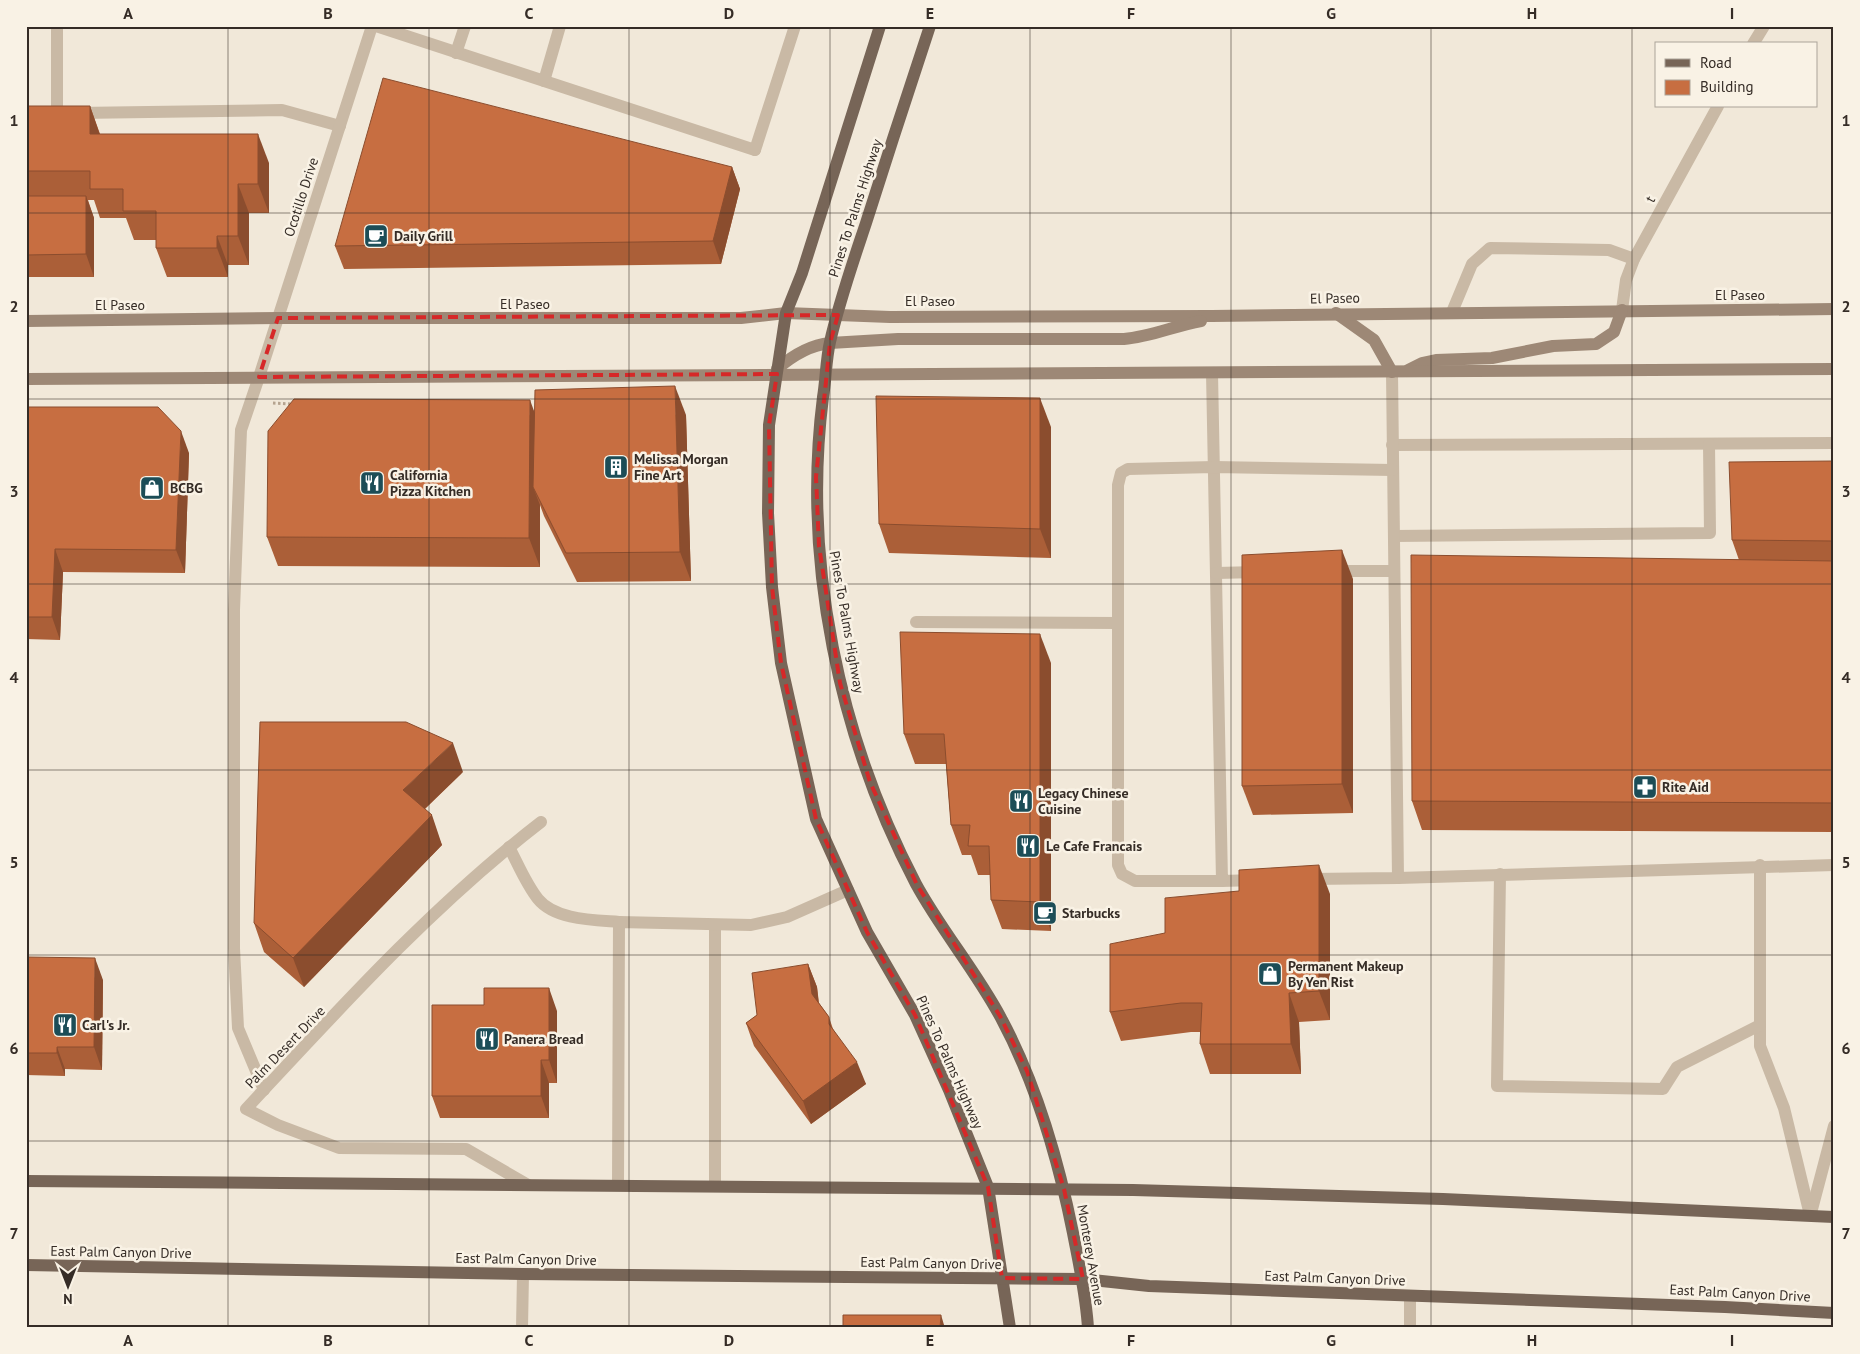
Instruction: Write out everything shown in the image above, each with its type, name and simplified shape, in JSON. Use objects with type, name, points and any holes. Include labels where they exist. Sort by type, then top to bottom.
[{"type":"main road","name":"Pines To Palms Highway","points":[[880,26],[802,273],[786,313],[770,425],[768,513],[772,587],[781,663],[816,819],[867,932],[915,1015],[949,1090],[988,1188]]},
{"type":"main road","name":"Pines To Palms Highway","points":[[930,26],[852,267],[830,343],[816,477],[819,536],[840,682],[870,782],[917,885],[1000,1016],[1027,1071],[1045,1119],[1064,1188]]},
{"type":"main road","points":[[26,1181],[1064,1188],[1434,1199],[1834,1217]]},
{"type":"main road","points":[[988,1188],[1010,1328]]},
{"type":"main road","name":"Monterey Avenue","points":[[1064,1188],[1083,1280],[1088,1328]]},
{"type":"main road","name":"East Palm Canyon Drive","points":[[26,1265],[523,1274],[1083,1280],[1149,1286],[1725,1307],[1834,1313]]},
{"type":"street","points":[[57,26],[57,113]]},
{"type":"street","name":"Ocotillo Drive","points":[[264,1090],[238,1028],[234,948],[234,610],[240,430],[259,377],[372,26]]},
{"type":"street","points":[[376,26],[755,150],[796,26]]},
{"type":"street","points":[[456,53],[464,26]]},
{"type":"street","points":[[544,82],[560,26]]},
{"type":"street","points":[[1754,42],[1764,26]]},
{"type":"street","name":"t","points":[[1622,310],[1626,280],[1634,259],[1717,108]]},
{"type":"street","points":[[42,114],[282,110],[340,126]]},
{"type":"street","points":[[1452,312],[1472,264],[1490,248],[1608,250],[1634,259]]},
{"type":"street","name":"El Paseo","points":[[26,321],[278,318],[741,318],[786,313],[890,317],[1834,309]]},
{"type":"street","points":[[1406,372],[1422,363],[1436,360],[1492,358],[1553,346],[1596,344],[1614,332],[1622,310]]},
{"type":"street","points":[[1336,313],[1374,340],[1392,372],[1398,878]]},
{"type":"street","points":[[777,372],[792,356],[821,344],[898,339],[1138,338],[1172,327],[1235,315]]},
{"type":"street","points":[[26,379],[600,377],[777,372],[826,375],[1834,369]]},
{"type":"street","points":[[1212,373],[1222,881]]},
{"type":"street","points":[[1392,445],[1834,443]]},
{"type":"street","points":[[1394,536],[1710,533],[1709,444]]},
{"type":"street","points":[[1270,880],[1135,881],[1122,874],[1118,865],[1118,486],[1122,474],[1128,469],[1214,467],[1393,470]]},
{"type":"street","points":[[1325,572],[1394,571]]},
{"type":"street","points":[[1216,573],[1275,572]]},
{"type":"street","points":[[916,622],[1118,623]]},
{"type":"street","name":"Palm Desert Drive","points":[[528,1185],[466,1149],[339,1148],[278,1125],[246,1109],[374,973],[459,891],[509,847],[542,822]]},
{"type":"street","points":[[509,847],[538,898],[547,907],[576,917],[619,922],[751,925],[770,922],[848,890]]},
{"type":"street","points":[[1300,880],[1834,865]]},
{"type":"street","points":[[1760,866],[1760,1046],[1784,1108],[1810,1215]]},
{"type":"street","points":[[1500,874],[1497,1086],[1663,1089],[1677,1067],[1760,1025]]},
{"type":"street","points":[[618,1185],[619,922]]},
{"type":"street","points":[[715,924],[715,1186]]},
{"type":"street","points":[[1810,1215],[1834,1126]]},
{"type":"street","points":[[522,1328],[523,1274]]},
{"type":"street","points":[[1410,1296],[1410,1328]]},
{"type":"highlighted area","points":[[838,315],[830,343],[816,477],[819,546],[840,683],[870,782],[917,885],[1000,1016],[1027,1071],[1064,1189],[1083,1279],[1002,1278],[988,1187],[915,1015],[867,932],[816,819],[781,663],[772,587],[769,425],[777,374],[259,377],[278,318]]},
{"type":"building","points":[[383,78],[732,167],[713,241],[335,246]]},
{"type":"building","points":[[26,106],[90,106],[90,134],[258,134],[258,184],[238,184],[238,236],[217,236],[217,248],[156,248],[156,211],[123,211],[123,189],[90,189],[90,171],[26,171]]},
{"type":"building","points":[[26,196],[86,196],[86,254],[26,255]]},
{"type":"building","name":"Melissa Morgan Fine Art","points":[[675,386],[680,552],[566,553],[533,487],[535,390]]},
{"type":"building","points":[[876,396],[1040,398],[1040,529],[879,524]]},
{"type":"building","points":[[294,399],[530,400],[529,538],[267,537],[268,431]]},
{"type":"building","points":[[26,407],[158,407],[181,431],[176,550],[55,549],[52,617],[26,617]]},
{"type":"building","points":[[1834,461],[1834,541],[1732,540],[1729,462]]},
{"type":"building","points":[[1342,550],[1342,784],[1242,786],[1242,555]]},
{"type":"building","points":[[1411,555],[1834,561],[1834,803],[1412,801]]},
{"type":"building","points":[[900,632],[1040,634],[1040,902],[991,900],[989,846],[968,846],[970,825],[951,825],[944,734],[904,734]]},
{"type":"building","points":[[260,722],[406,722],[453,743],[403,790],[432,815],[293,958],[254,923]]},
{"type":"building","points":[[1319,865],[1319,991],[1289,993],[1291,1044],[1200,1044],[1202,1003],[1181,1003],[1110,1012],[1110,944],[1165,933],[1165,898],[1239,891],[1239,870]]},
{"type":"building","name":"Carl's Jr.","points":[[26,957],[95,958],[94,1047],[57,1047],[57,1053],[26,1053]]},
{"type":"building","points":[[808,964],[812,994],[829,1017],[829,1024],[857,1062],[803,1101],[746,1023],[757,1015],[752,973]]},
{"type":"building","points":[[484,988],[549,988],[549,1060],[541,1060],[541,1096],[432,1096],[432,1005],[484,1005]]},
{"type":"building","points":[[843,1315],[941,1315],[940,1328],[843,1328]]},
{"type":"place","name":"Daily Grill","points":[[376,236]]},
{"type":"place","name":"Melissa Morgan Fine Art","points":[[616,467]]},
{"type":"place","name":"California Pizza Kitchen","points":[[372,483]]},
{"type":"place","name":"BCBG","points":[[152,488]]},
{"type":"place","name":"Rite Aid","points":[[1645,787]]},
{"type":"place","name":"Legacy Chinese Cuisine","points":[[1021,801]]},
{"type":"place","name":"Le Cafe Francais","points":[[1028,846]]},
{"type":"place","name":"Starbucks","points":[[1045,913]]},
{"type":"place","name":"Permanent Makeup By Yen Rist","points":[[1270,974]]},
{"type":"place","name":"Carl's Jr.","points":[[65,1025]]},
{"type":"place","name":"Panera Bread","points":[[487,1039]]}]
